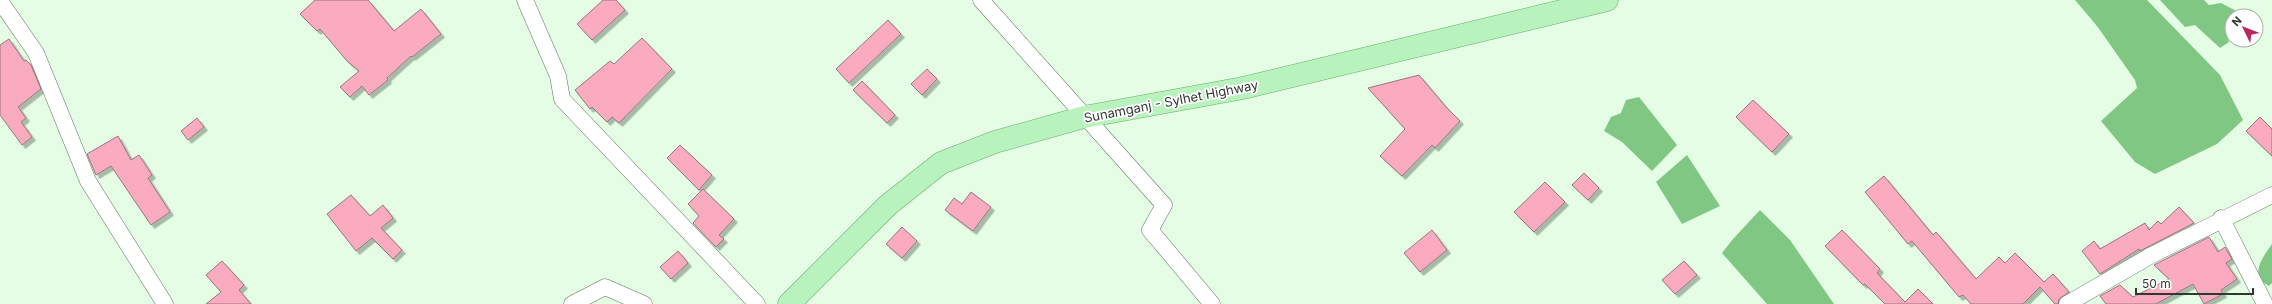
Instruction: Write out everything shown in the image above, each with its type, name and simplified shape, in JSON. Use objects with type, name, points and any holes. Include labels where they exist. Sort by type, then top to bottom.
[{"type":"main road","name":"Sunamganj - Sylhet Highway","points":[[789,304],[888,205],[941,163],[995,142],[1084,117],[1243,88],[1583,8],[1607,0]]},
{"type":"street","points":[[525,0],[558,76],[562,99],[757,304]]},
{"type":"street","points":[[981,0],[1164,205],[1150,230],[1212,304]]},
{"type":"street","points":[[0,1],[36,53],[88,181],[165,304]]},
{"type":"street","points":[[2067,304],[2150,256],[2221,218],[2272,195]]},
{"type":"street","points":[[2221,218],[2265,304]]},
{"type":"street","points":[[572,304],[605,287],[644,304]]},
{"type":"shaded area","points":[[2075,0],[2147,0],[2220,75],[2243,120],[2217,144],[2155,174],[2135,162],[2101,121],[2137,88],[2135,80],[2097,26]]},
{"type":"shaded area","points":[[2160,0],[2204,0],[2209,5],[2221,3],[2230,8],[2224,8],[2224,45],[2220,48],[2195,25],[2185,27]]},
{"type":"shaded area","points":[[1639,97],[1677,145],[1652,171],[1622,142],[1604,131],[1611,117],[1621,113],[1626,100]]},
{"type":"shaded area","points":[[1687,155],[1720,206],[1682,224],[1656,182]]},
{"type":"shaded area","points":[[1760,210],[1790,240],[1834,304],[1767,304],[1722,253]]},
{"type":"shaded area","points":[[2272,244],[2272,283],[2269,286],[2259,277],[2258,272],[2262,260]]},
{"type":"building","points":[[315,0],[368,0],[394,31],[421,9],[441,34],[412,57],[411,56],[387,78],[388,80],[369,95],[362,86],[350,97],[340,87],[359,71],[347,61],[320,29],[317,31],[300,14]]},
{"type":"building","points":[[603,0],[616,0],[625,10],[592,40],[577,24]]},
{"type":"building","points":[[888,20],[901,34],[849,83],[836,69]]},
{"type":"building","points":[[642,38],[672,69],[619,123],[612,117],[607,122],[592,107],[590,109],[575,90],[610,61],[614,64]]},
{"type":"building","points":[[9,39],[24,61],[26,60],[31,65],[41,89],[18,107],[26,118],[21,122],[32,137],[22,145],[0,115],[0,45]]},
{"type":"building","points":[[927,69],[937,79],[922,95],[911,84]]},
{"type":"building","points":[[1419,75],[1460,121],[1435,148],[1432,145],[1402,176],[1380,156],[1405,129],[1368,88]]},
{"type":"building","points":[[862,81],[895,115],[887,123],[853,90]]},
{"type":"building","points":[[1753,100],[1789,134],[1772,152],[1736,117]]},
{"type":"building","points":[[2260,117],[2272,129],[2272,156],[2246,131]]},
{"type":"building","points":[[197,118],[204,127],[188,140],[181,131]]},
{"type":"building","points":[[118,136],[131,160],[139,155],[152,175],[148,178],[170,212],[151,225],[111,166],[96,175],[87,154]]},
{"type":"building","points":[[680,145],[712,175],[699,190],[667,158]]},
{"type":"building","points":[[1584,173],[1599,188],[1588,200],[1572,185]]},
{"type":"building","points":[[1884,176],[1933,235],[1936,232],[1976,279],[1999,257],[2005,263],[2015,253],[2044,282],[2053,274],[2069,292],[2059,299],[2058,304],[2055,304],[2040,287],[2023,304],[1971,304],[1963,295],[1959,297],[1912,241],[1908,244],[1865,192]]},
{"type":"building","points":[[1545,182],[1565,202],[1534,232],[1514,212]]},
{"type":"building","points":[[703,189],[734,219],[719,235],[724,239],[716,247],[693,223],[699,216],[688,204]]},
{"type":"building","points":[[971,192],[991,207],[973,231],[945,210],[954,198],[962,204]]},
{"type":"building","points":[[351,195],[370,216],[383,205],[393,218],[381,228],[402,250],[393,259],[372,238],[356,251],[327,214]]},
{"type":"building","points":[[2179,207],[2194,223],[2140,251],[2139,249],[2100,274],[2082,251],[2094,241],[2100,249],[2145,223],[2149,230],[2158,221],[2161,224]]},
{"type":"building","points":[[902,227],[917,241],[902,258],[886,244]]},
{"type":"building","points":[[1432,230],[1447,250],[1420,272],[1404,253]]},
{"type":"building","points":[[1842,230],[1880,269],[1877,273],[1905,302],[1918,289],[1933,304],[1885,304],[1865,284],[1863,285],[1825,246]]},
{"type":"building","points":[[2209,237],[2218,252],[2225,247],[2232,259],[2226,263],[2237,279],[2221,290],[2223,294],[2204,304],[2193,284],[2156,304],[2106,304],[2100,296],[2120,285],[2133,297],[2169,279],[2154,265]]},
{"type":"building","points":[[678,251],[688,263],[671,279],[660,267]]},
{"type":"building","points":[[222,261],[244,285],[239,290],[251,304],[206,304],[221,292],[206,275]]},
{"type":"building","points":[[1684,261],[1697,275],[1675,294],[1662,280]]}]
